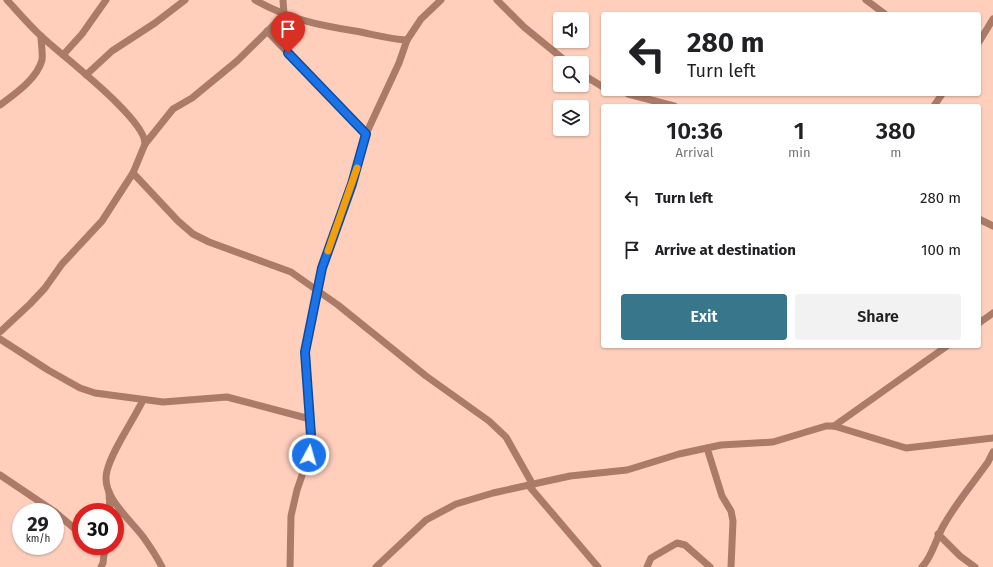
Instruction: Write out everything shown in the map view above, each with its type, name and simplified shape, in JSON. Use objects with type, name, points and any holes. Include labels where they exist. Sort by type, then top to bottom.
[{"type":"street","points":[[0,332],[35,299],[62,264],[102,221],[133,172],[145,138],[140,128],[86,75],[41,36],[7,0]]},
{"type":"street","points":[[63,55],[82,34],[106,0]]},
{"type":"street","points":[[86,75],[112,51],[161,19],[185,0]]},
{"type":"street","points":[[255,0],[284,15],[334,28],[386,39],[407,40]]},
{"type":"street","points":[[283,0],[284,15]]},
{"type":"street","points":[[290,567],[291,516],[297,490],[309,455],[311,435],[305,352],[322,268],[352,184],[366,134],[399,63],[407,40],[421,19],[441,0]]},
{"type":"street","points":[[497,0],[528,31],[559,56]]},
{"type":"street","points":[[866,0],[882,12]]},
{"type":"street","points":[[144,144],[173,109],[192,98],[237,62],[284,15]]},
{"type":"street","points":[[981,39],[993,19]]},
{"type":"street","points":[[267,31],[366,134]]},
{"type":"street","points":[[0,105],[27,82],[37,71],[42,60],[41,36]]},
{"type":"street","points":[[589,78],[601,86]]},
{"type":"street","points":[[636,96],[666,104]]},
{"type":"street","points":[[133,172],[178,221],[193,234],[209,242],[291,272],[503,433],[531,485],[598,567]]},
{"type":"street","points":[[981,220],[993,226]]},
{"type":"street","points":[[981,322],[993,313]]},
{"type":"street","points":[[0,340],[80,388],[101,394],[163,402],[227,397],[310,418]]},
{"type":"street","points":[[834,426],[944,348]]},
{"type":"street","points":[[110,503],[107,472],[143,400]]},
{"type":"street","points":[[376,567],[426,520],[456,504],[493,493],[570,476],[627,470],[679,454],[721,445],[773,442],[826,426],[834,426],[906,448],[993,438]]},
{"type":"street","points":[[707,448],[722,496],[731,511],[733,521],[731,567]]},
{"type":"street","points":[[922,567],[931,552],[938,534],[988,462],[993,452]]},
{"type":"street","points":[[0,475],[42,503]]},
{"type":"street","points":[[109,492],[117,505],[154,552],[162,567]]},
{"type":"street","points":[[64,520],[72,526]]},
{"type":"street","points":[[938,534],[960,556],[976,567]]},
{"type":"street","points":[[647,567],[650,558],[677,543],[685,545],[710,567]]},
{"type":"street","points":[[101,567],[104,555]]},
{"type":"slow traffic","points":[[328,251],[357,168]]},
{"type":"route","points":[[288,53],[366,134],[352,184],[322,268],[305,352],[311,435],[309,455]]}]
